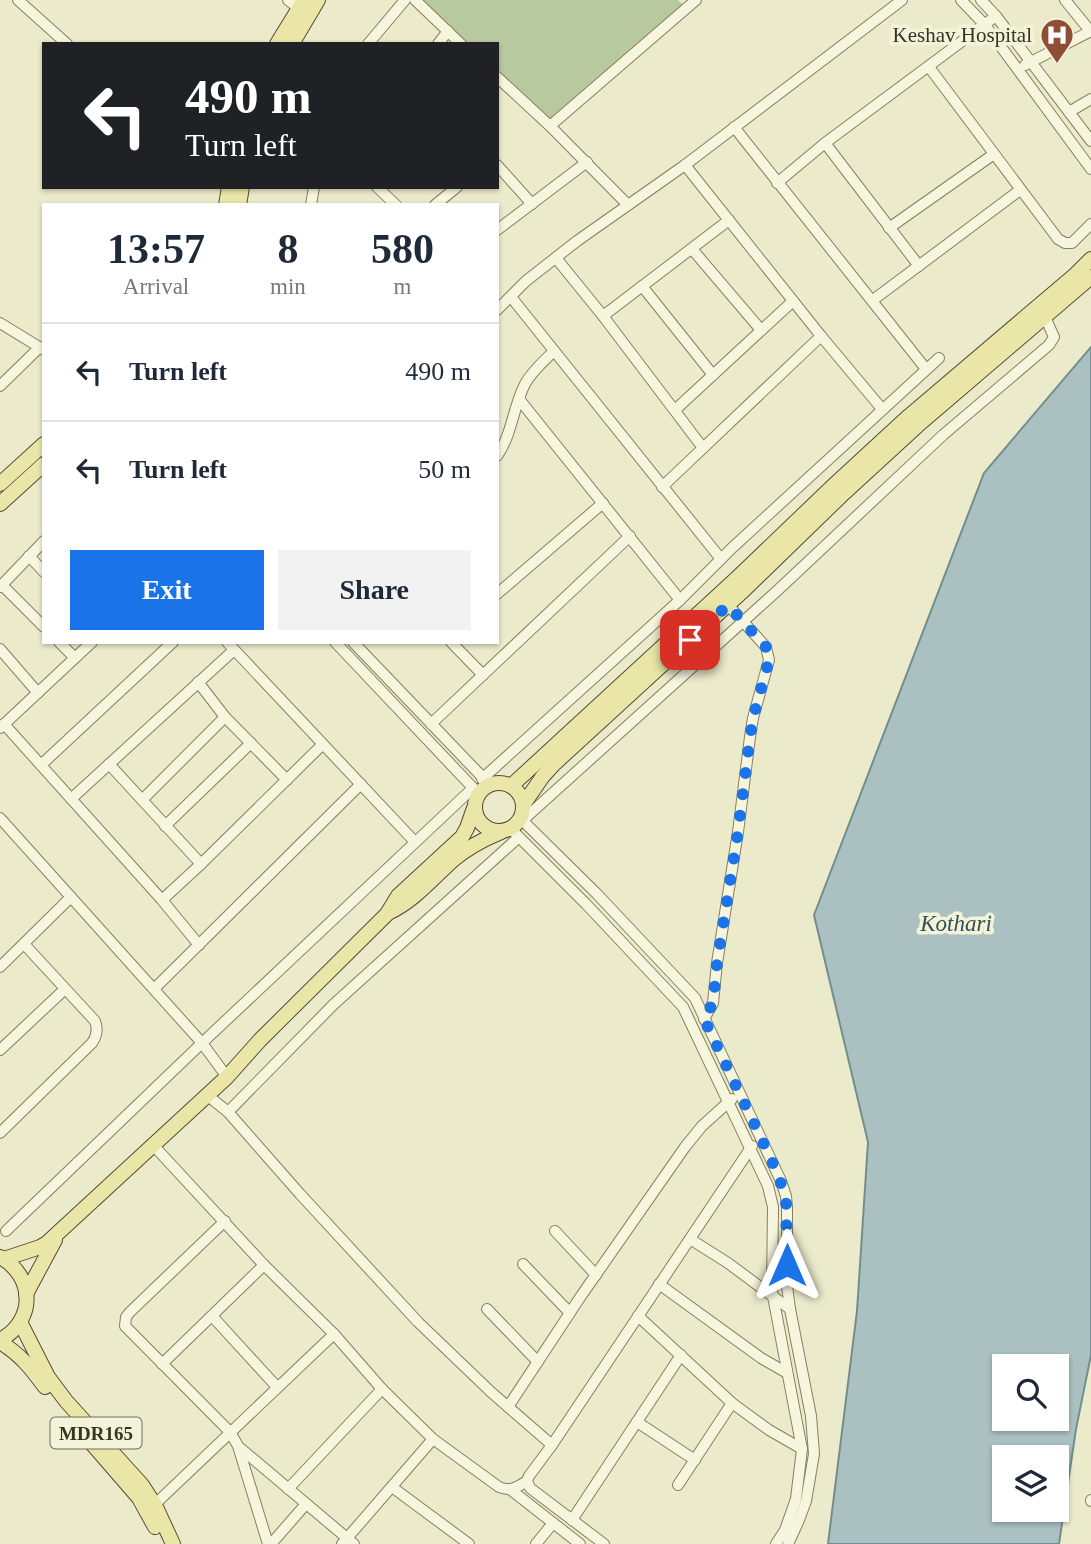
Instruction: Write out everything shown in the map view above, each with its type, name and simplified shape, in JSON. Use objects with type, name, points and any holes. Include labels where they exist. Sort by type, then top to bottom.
[{"type":"main road","points":[[293,42],[318,0]]},
{"type":"main road","points":[[278,42],[296,3]]},
{"type":"main road","points":[[387,914],[403,907],[455,858],[516,823],[535,787],[554,764],[598,715],[705,609],[909,416],[1091,259]]},
{"type":"main road","points":[[511,786],[728,605],[917,426],[1091,278]]},
{"type":"main road","points":[[0,484],[42,446]]},
{"type":"main road","points":[[0,504],[42,466]]},
{"type":"main road","points":[[2,1258],[40,1247],[59,1233],[227,1077],[260,1040],[387,914],[398,896],[462,837],[481,786],[500,782],[511,786],[520,794],[516,823]]},
{"type":"main road","points":[[474,808],[483,826],[491,830],[516,823]]},
{"type":"main road","points":[[26,1294],[59,1233]]},
{"type":"main road","points":[[0,1341],[20,1322],[26,1294],[19,1273],[2,1258]]},
{"type":"main road","name":"MDR165","points":[[20,1322],[48,1377],[66,1401],[142,1485],[163,1544]]},
{"type":"main road","name":"MDR165","points":[[0,1341],[29,1365],[60,1407],[139,1498],[151,1508],[173,1544]]},
{"type":"street","points":[[18,0],[65,42]]},
{"type":"street","points":[[28,9],[36,0]]},
{"type":"street","points":[[370,42],[405,0]]},
{"type":"street","points":[[415,0],[459,42]]},
{"type":"street","points":[[499,308],[526,281],[556,258],[685,165],[902,0]]},
{"type":"street","points":[[961,0],[985,25],[1091,169]]},
{"type":"street","points":[[981,0],[1091,141]]},
{"type":"street","points":[[1016,69],[1091,32],[1065,0]]},
{"type":"street","points":[[550,126],[688,3]]},
{"type":"street","points":[[777,183],[825,143],[996,16]]},
{"type":"street","points":[[440,42],[448,31]]},
{"type":"street","points":[[929,67],[1053,234],[1061,241],[1072,243],[1091,224]]},
{"type":"street","points":[[499,79],[628,205]]},
{"type":"street","points":[[1069,113],[1091,99]]},
{"type":"street","points":[[734,127],[926,369]]},
{"type":"street","points":[[825,143],[919,266]]},
{"type":"street","points":[[889,228],[993,154]]},
{"type":"street","points":[[499,229],[587,162]]},
{"type":"street","points":[[685,165],[882,409]]},
{"type":"street","points":[[499,167],[533,204]]},
{"type":"street","points":[[379,189],[394,203]]},
{"type":"street","points":[[437,203],[455,189]]},
{"type":"street","points":[[873,300],[1020,190]]},
{"type":"street","points":[[603,316],[729,220]]},
{"type":"street","points":[[692,249],[761,330]]},
{"type":"street","points":[[556,258],[703,448]]},
{"type":"street","points":[[642,286],[713,375]]},
{"type":"street","points":[[511,297],[721,559]]},
{"type":"street","points":[[675,410],[793,301]]},
{"type":"street","points":[[228,1112],[516,823],[743,621],[943,435],[1049,345],[1054,337],[1045,317]]},
{"type":"street","points":[[0,323],[42,348],[2,380]]},
{"type":"street","points":[[662,487],[821,336]]},
{"type":"street","points":[[499,452],[524,387],[532,374],[554,351]]},
{"type":"street","points":[[6,1231],[415,842],[481,786],[939,358]]},
{"type":"street","points":[[519,399],[630,537],[684,596],[705,609]]},
{"type":"street","points":[[499,592],[603,503]]},
{"type":"street","points":[[431,724],[630,537]]},
{"type":"street","points":[[42,543],[1,586],[42,624]]},
{"type":"street","points":[[29,556],[42,570]]},
{"type":"street","points":[[704,1019],[713,1003],[750,737],[769,660],[766,647],[728,605]]},
{"type":"street","points":[[61,644],[75,658]]},
{"type":"street","points":[[90,644],[2,726],[41,765],[199,945]]},
{"type":"street","points":[[41,765],[171,644]]},
{"type":"street","points":[[337,644],[481,786]]},
{"type":"street","points":[[355,644],[431,724],[481,786]]},
{"type":"street","points":[[453,644],[483,675]]},
{"type":"street","points":[[71,799],[198,682],[230,646],[415,842]]},
{"type":"street","points":[[0,649],[38,693]]},
{"type":"street","points":[[198,682],[225,718],[287,780]]},
{"type":"street","points":[[142,800],[225,718]]},
{"type":"street","points":[[165,826],[251,743]]},
{"type":"street","points":[[162,900],[322,745]]},
{"type":"street","points":[[109,764],[201,864]]},
{"type":"street","points":[[154,989],[361,784]]},
{"type":"street","points":[[0,818],[202,1043],[227,1077]]},
{"type":"street","points":[[516,823],[597,894],[695,999],[781,1181],[786,1196],[790,1309],[811,1416],[814,1454],[806,1502],[788,1544]]},
{"type":"street","points":[[516,823],[586,904],[682,1006],[768,1186],[772,1199],[773,1296],[802,1449],[796,1499],[785,1530],[776,1544]]},
{"type":"street","points":[[0,967],[71,897]]},
{"type":"street","points":[[0,1133],[96,1038],[95,1021],[24,944]]},
{"type":"street","points":[[0,1051],[65,989]]},
{"type":"street","points":[[508,1408],[685,1147],[702,1126],[739,1093]]},
{"type":"street","points":[[207,1094],[228,1112],[418,1322],[508,1408],[552,1444]]},
{"type":"street","points":[[604,1544],[530,1488],[528,1476],[749,1149],[761,1138]]},
{"type":"street","points":[[154,1146],[264,1265],[334,1334],[433,1439],[493,1484],[506,1490],[527,1481]]},
{"type":"street","points":[[225,1221],[126,1317],[125,1326],[230,1432],[238,1446],[269,1544],[306,1504]]},
{"type":"street","points":[[555,1231],[596,1275]]},
{"type":"street","points":[[690,1239],[728,1263],[790,1309]]},
{"type":"street","points":[[162,1364],[264,1265]]},
{"type":"street","points":[[523,1265],[570,1313]]},
{"type":"street","points":[[660,1284],[761,1358],[787,1373]]},
{"type":"street","points":[[487,1308],[538,1362]]},
{"type":"street","points":[[212,1316],[277,1387]]},
{"type":"street","points":[[638,1316],[733,1404],[769,1430],[802,1449]]},
{"type":"street","points":[[151,1508],[334,1334]]},
{"type":"street","points":[[572,1520],[681,1355]]},
{"type":"street","points":[[288,1489],[383,1388]]},
{"type":"street","points":[[678,1485],[733,1404]]},
{"type":"street","points":[[637,1422],[695,1460]]},
{"type":"street","points":[[238,1446],[348,1542],[433,1439]]},
{"type":"street","points":[[392,1486],[470,1544]]},
{"type":"street","points":[[511,1490],[580,1544]]},
{"type":"street","points":[[536,1544],[553,1523]]},
{"type":"green space","points":[[416,0],[678,0],[687,8],[550,126],[499,78],[499,42],[461,42]]},
{"type":"water","name":"Kothari","points":[[1091,347],[1091,1355],[1069,1476],[1069,1445],[992,1445],[992,1522],[1062,1522],[1059,1544],[828,1544],[857,1311],[868,1142],[814,915],[984,473]]},
{"type":"place","name":"Keshav Hospital","points":[[1057,65]]},
{"type":"route","points":[[690,640],[728,605],[769,653],[768,668],[753,718],[713,1003],[704,1019],[781,1181],[787,1207],[787,1265]]}]
